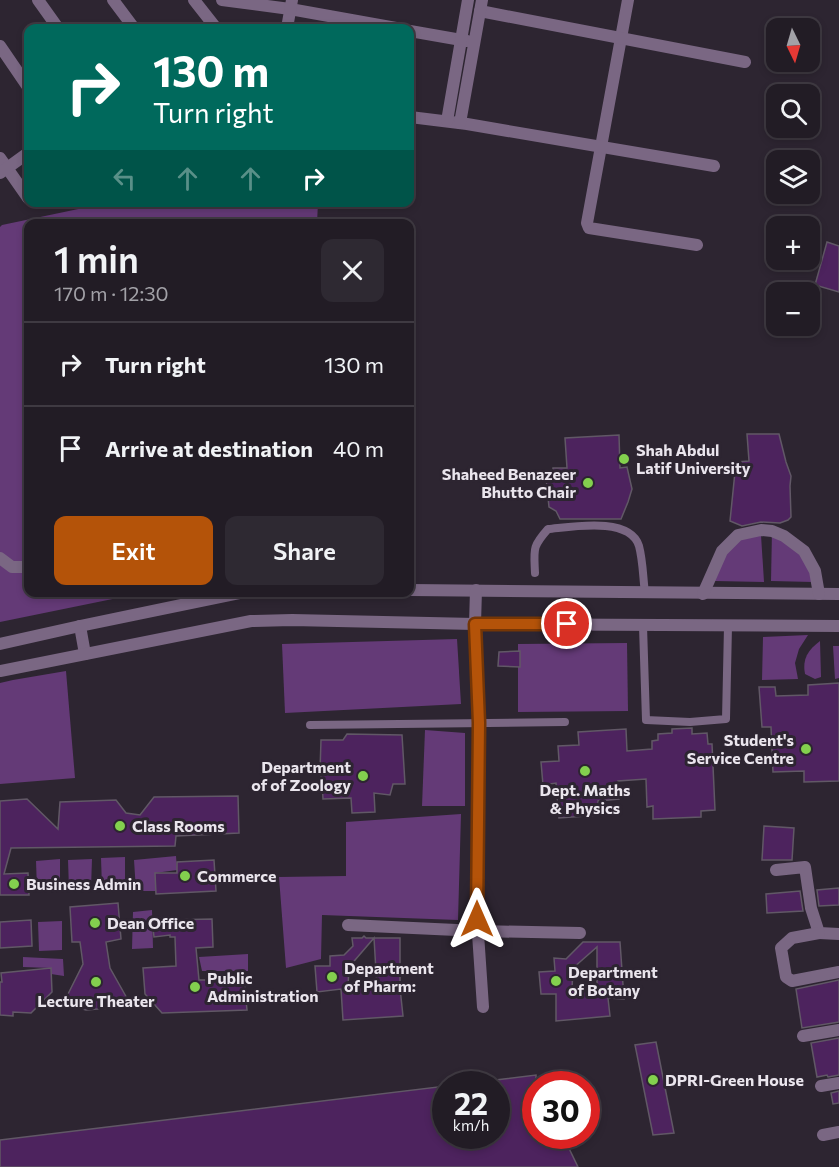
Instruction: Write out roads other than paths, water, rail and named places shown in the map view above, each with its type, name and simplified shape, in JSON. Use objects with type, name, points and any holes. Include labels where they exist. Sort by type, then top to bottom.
[{"type":"street","points":[[38,0],[55,24]]},
{"type":"street","points":[[113,0],[131,24]]},
{"type":"street","points":[[194,0],[208,24]]},
{"type":"street","points":[[222,0],[291,4],[378,24]]},
{"type":"street","points":[[447,122],[468,0]]},
{"type":"street","points":[[628,0],[587,223],[589,228],[697,245]]},
{"type":"street","points":[[288,24],[291,4]]},
{"type":"street","points":[[460,123],[481,5],[621,38],[745,62]]},
{"type":"street","points":[[414,32],[474,42]]},
{"type":"street","points":[[0,46],[24,81]]},
{"type":"street","points":[[414,118],[460,123],[714,166]]},
{"type":"street","points":[[24,155],[2,166],[24,193]]},
{"type":"street","points":[[703,594],[722,551],[738,535],[761,530],[772,531],[784,536],[804,551],[815,571],[819,594]]},
{"type":"street","points":[[0,558],[12,567],[24,567]]},
{"type":"street","points":[[414,590],[839,594]]},
{"type":"street","points":[[476,590],[479,723],[478,931],[483,1007]]},
{"type":"street","points":[[0,644],[220,597]]},
{"type":"street","points":[[0,671],[252,621],[839,626]]},
{"type":"street","points":[[80,626],[85,654]]},
{"type":"street","points":[[776,870],[805,867],[811,908],[819,933]]},
{"type":"street","points":[[348,925],[580,933]]},
{"type":"street","points":[[839,934],[819,933],[792,938],[781,948],[786,977],[792,981],[839,972]]},
{"type":"street","points":[[803,1036],[839,1030]]},
{"type":"street","points":[[821,1086],[839,1083]]},
{"type":"street","points":[[823,1135],[839,1132]]},
{"type":"lane","points":[[535,573],[536,543],[548,529],[589,525],[606,526],[627,532],[635,538],[639,545],[645,593]]},
{"type":"lane","points":[[643,626],[646,720],[690,722],[726,719],[728,626]]},
{"type":"lane","points":[[310,725],[565,722]]},
{"type":"place","name":"Shah Abdul Latif University","points":[[624,459]]},
{"type":"place","name":"Shaheed Benazeer Bhutto Chair","points":[[588,483]]},
{"type":"place","name":"Student's Service Centre","points":[[806,749]]},
{"type":"place","name":"Dept. Maths & Physics","points":[[585,771]]},
{"type":"place","name":"Department of of Zoology","points":[[363,776]]},
{"type":"place","name":"Class Rooms","points":[[120,826]]},
{"type":"place","name":"Commerce","points":[[185,876]]},
{"type":"place","name":"Business Admin","points":[[14,884]]},
{"type":"place","name":"Dean Office","points":[[95,923]]},
{"type":"place","name":"Department of Pharm:","points":[[332,977]]},
{"type":"place","name":"Department of Botany","points":[[556,981]]},
{"type":"place","name":"Lecture Theater","points":[[96,982]]},
{"type":"place","name":"Public Administration","points":[[195,987]]},
{"type":"place","name":"DPRI-Green House","points":[[653,1080]]}]
